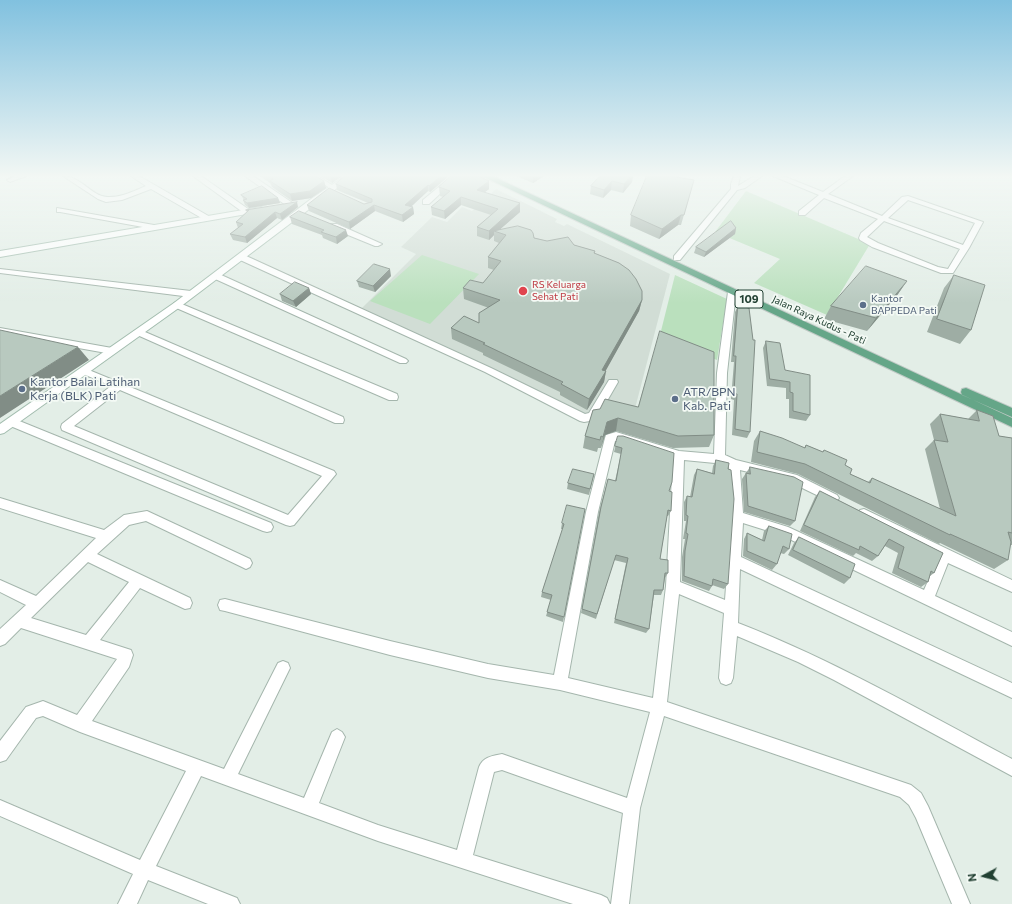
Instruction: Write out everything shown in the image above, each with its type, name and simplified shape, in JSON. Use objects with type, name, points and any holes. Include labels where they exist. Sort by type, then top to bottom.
[{"type":"main road","name":"Jalan Raya Kudus - Pati","points":[[575,218],[1012,423]]},
{"type":"main road","name":"Jalan Raya Kudus - Pati","points":[[590,218],[1012,413]]},
{"type":"street","points":[[108,218],[154,226]]},
{"type":"street","points":[[0,254],[154,226],[207,218]]},
{"type":"street","points":[[0,430],[178,305],[190,294],[296,218]]},
{"type":"street","points":[[677,258],[710,218]]},
{"type":"street","points":[[885,218],[864,235],[863,238],[875,245],[946,272],[950,270],[966,246],[979,222],[969,218]]},
{"type":"street","points":[[889,218],[966,246]]},
{"type":"street","points":[[328,223],[378,244]]},
{"type":"street","points":[[241,257],[488,370],[584,418],[592,417],[613,382]]},
{"type":"street","points":[[0,271],[190,294]]},
{"type":"street","points":[[216,276],[403,361]]},
{"type":"street","points":[[719,457],[722,373],[732,292]]},
{"type":"street","points":[[178,305],[393,398]]},
{"type":"street","points":[[0,331],[112,351]]},
{"type":"street","points":[[138,332],[339,420]]},
{"type":"street","points":[[84,371],[119,385],[330,474],[290,521],[66,427],[119,385]]},
{"type":"street","points":[[12,422],[267,527]]},
{"type":"street","points":[[560,683],[592,512],[610,438],[616,436],[622,436],[679,455],[719,457],[734,464],[792,478],[945,555],[1012,586]]},
{"type":"street","points":[[620,904],[632,808],[659,707],[673,586],[679,455]]},
{"type":"street","points":[[726,678],[731,627],[730,609],[738,516],[734,464]]},
{"type":"street","points":[[0,503],[106,536]]},
{"type":"street","points":[[0,639],[106,536],[130,517],[136,515],[147,516],[246,563]]},
{"type":"street","points":[[738,516],[784,531],[1012,639]]},
{"type":"street","points":[[927,598],[945,555]]},
{"type":"street","points":[[87,556],[185,603]]},
{"type":"street","points":[[735,560],[1012,691]]},
{"type":"street","points":[[89,642],[138,580]]},
{"type":"street","points":[[0,586],[37,603]]},
{"type":"street","points":[[673,586],[730,609]]},
{"type":"street","points":[[225,605],[390,648],[480,669],[560,683],[659,707],[905,791],[915,799],[922,812],[961,904]]},
{"type":"street","points":[[19,621],[124,654],[125,659],[80,724]]},
{"type":"street","points":[[731,627],[804,659],[888,699],[1012,768]]},
{"type":"street","points":[[228,777],[283,668]]},
{"type":"street","points":[[0,754],[31,712],[39,708],[43,708],[80,724],[378,833],[601,904]]},
{"type":"street","points":[[309,807],[337,737]]},
{"type":"street","points":[[463,860],[486,767],[497,762],[502,762],[632,808]]},
{"type":"street","points":[[127,904],[197,767]]},
{"type":"street","points":[[0,808],[144,870],[231,904]]},
{"type":"shaded area","name":"RS Keluarga Sehat Pati","points":[[431,218],[447,222],[451,218],[555,218],[557,219],[555,222],[564,226],[567,224],[670,274],[632,420],[593,418],[362,308],[416,254],[401,247]]},
{"type":"green space","points":[[725,218],[810,218],[870,244],[827,315],[754,283],[780,259],[715,232]]},
{"type":"green space","points":[[422,255],[479,274],[430,324],[370,301]]},
{"type":"green space","points":[[675,275],[727,299],[717,360],[659,339]]},
{"type":"building","points":[[240,218],[268,218],[245,237],[230,234],[243,224],[236,222]]},
{"type":"building","points":[[293,218],[317,218],[346,230],[336,237],[321,232],[324,230]]},
{"type":"building","points":[[340,218],[355,218],[349,222]]},
{"type":"building","points":[[487,218],[503,218],[489,231],[477,227]]},
{"type":"building","points":[[638,218],[677,218],[662,229]]},
{"type":"building","points":[[731,221],[736,228],[706,252],[696,247]]},
{"type":"building","points":[[518,226],[531,230],[534,238],[547,241],[568,237],[574,245],[595,251],[594,253],[619,263],[629,270],[636,279],[642,291],[642,300],[602,370],[606,371],[589,399],[561,384],[563,382],[483,344],[485,343],[451,328],[464,316],[479,323],[479,313],[500,300],[463,288],[470,280],[483,283],[501,261],[488,257],[506,235],[494,231]]},
{"type":"building","points":[[374,264],[390,269],[373,286],[357,281]]},
{"type":"building","name":"Kantor BAPPEDA Pati","points":[[866,266],[907,281],[876,318],[831,306]]},
{"type":"building","points":[[954,275],[985,285],[971,330],[937,319]]},
{"type":"building","points":[[295,282],[309,288],[293,301],[280,294]]},
{"type":"building","points":[[738,306],[749,308],[753,340],[755,340],[750,432],[735,429],[737,394],[734,393],[736,356],[734,356]]},
{"type":"building","points":[[0,330],[78,347],[0,396]]},
{"type":"building","name":"ATR/BPN Kab. Pati","points":[[660,331],[714,352],[714,435],[678,436],[618,418],[607,422],[603,437],[601,436],[600,440],[585,436],[593,410],[600,409],[605,399],[638,407]]},
{"type":"building","points":[[766,341],[780,343],[785,370],[810,375],[810,415],[793,411],[793,393],[790,392],[790,382],[770,379]]},
{"type":"building","points":[[977,410],[993,416],[999,436],[1012,438],[1012,533],[1008,532],[1011,542],[1008,560],[950,535],[805,464],[757,452],[760,431],[782,438],[805,448],[806,445],[823,452],[824,450],[847,460],[845,465],[852,469],[850,474],[870,483],[872,478],[956,516],[934,440],[948,442],[940,414],[979,421]]},
{"type":"building","points":[[618,436],[623,436],[674,453],[672,482],[669,491],[672,492],[671,511],[668,510],[660,559],[668,560],[668,573],[665,573],[663,590],[654,590],[649,629],[615,619],[628,558],[616,555],[597,614],[582,609],[601,507],[608,479],[616,481],[622,448],[615,446]]},
{"type":"building","points":[[716,460],[729,463],[728,469],[731,470],[734,499],[728,584],[713,579],[712,586],[684,576],[685,551],[688,534],[686,533],[688,516],[686,515],[687,496],[692,497],[697,469],[714,474]]},
{"type":"building","points":[[750,467],[794,477],[803,482],[795,521],[748,506],[746,473],[750,474]]},
{"type":"building","points":[[573,469],[594,474],[590,489],[568,483]]},
{"type":"building","points":[[820,491],[943,553],[934,573],[931,571],[928,582],[898,568],[904,547],[889,539],[878,556],[860,546],[859,550],[804,525]]},
{"type":"building","points":[[567,505],[585,509],[564,617],[547,612],[552,595],[542,592],[564,524],[562,523]]},
{"type":"building","points":[[769,526],[792,534],[789,549],[783,546],[777,564],[747,551],[747,533],[764,541]]},
{"type":"building","points":[[799,537],[855,564],[850,578],[793,550]]},
{"type":"place","name":"RS Keluarga Sehat Pati","points":[[523,291]]},
{"type":"place","name":"Kantor BAPPEDA Pati","points":[[863,305]]},
{"type":"place","name":"Kantor Balai Latihan Kerja (BLK) Pati","points":[[22,389]]},
{"type":"place","name":"ATR/BPN Kab. Pati","points":[[675,399]]}]
